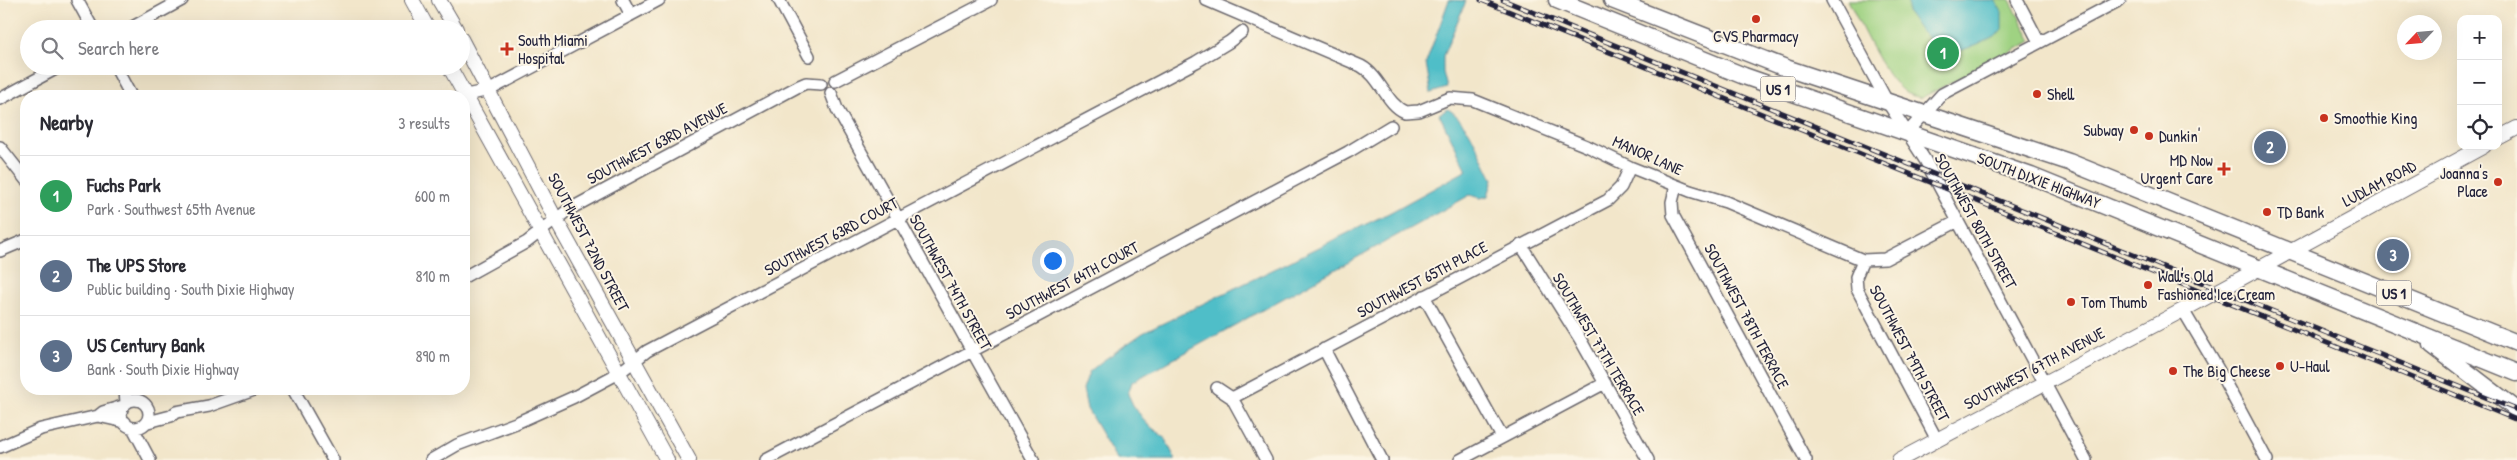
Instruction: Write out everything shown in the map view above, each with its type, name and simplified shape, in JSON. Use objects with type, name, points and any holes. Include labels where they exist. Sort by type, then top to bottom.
[{"type":"highway","name":"SOUTH DIXIE HIGHWAY","points":[[1557,0],[1744,76],[2031,176],[2517,373]]},
{"type":"highway","points":[[1576,0],[1611,14],[1628,7]]},
{"type":"highway","name":"SOUTH DIXIE HIGHWAY","points":[[1612,0],[1754,56],[1888,103],[2069,162],[2517,343]]},
{"type":"highway","points":[[2414,331],[2517,410]]},
{"type":"main road","points":[[412,0],[423,20]]},
{"type":"main road","points":[[439,0],[451,20]]},
{"type":"main road","name":"SOUTHWEST 72ND STREET","points":[[470,55],[556,220],[689,460]]},
{"type":"main road","points":[[454,75],[463,90]]},
{"type":"main road","points":[[470,102],[667,460]]},
{"type":"main road","points":[[2502,136],[2517,128]]},
{"type":"main road","name":"LUDLAM ROAD","points":[[2292,251],[2477,150]]},
{"type":"main road","name":"SOUTHWEST 67TH AVENUE","points":[[1899,460],[2292,251]]},
{"type":"street","points":[[77,0],[88,20]]},
{"type":"street","points":[[145,20],[182,0]]},
{"type":"street","points":[[624,0],[631,14]]},
{"type":"street","points":[[470,94],[490,90],[631,14],[646,3],[659,0]]},
{"type":"street","points":[[779,0],[809,56]]},
{"type":"street","points":[[833,87],[991,0]]},
{"type":"street","name":"MANOR LANE","points":[[1206,0],[1361,66],[1374,75],[1393,103],[1401,111],[1416,112],[1453,97],[1473,100],[1589,147],[1676,186],[1726,202],[1863,260]]},
{"type":"street","name":"SOUTHWEST 80TH STREET","points":[[1832,0],[1888,103],[1958,221],[2086,460]]},
{"type":"street","points":[[2016,0],[2039,42]]},
{"type":"street","points":[[1907,133],[1942,94],[2120,0]]},
{"type":"street","name":"SOUTHWEST 63RD COURT","points":[[431,460],[457,445],[557,405],[619,373],[647,351],[1196,62],[1242,32]]},
{"type":"street","points":[[0,99],[44,75]]},
{"type":"street","points":[[120,75],[128,90]]},
{"type":"street","name":"SOUTHWEST 63RD AVENUE","points":[[470,273],[527,242],[568,210],[794,88],[806,83],[821,84],[824,92],[833,87]]},
{"type":"street","name":"SOUTHWEST 74TH STREET","points":[[833,87],[837,109],[1032,460]]},
{"type":"street","name":"SOUTHWEST 64TH COURT","points":[[766,460],[1356,147],[1391,126]]},
{"type":"street","points":[[0,147],[20,172]]},
{"type":"street","name":"SOUTHWEST 65TH PLACE","points":[[1232,398],[1613,197],[1621,187],[1630,167]]},
{"type":"street","name":"SOUTHWEST 78TH TERRACE","points":[[1676,186],[1672,202],[1673,215],[1806,460]]},
{"type":"street","points":[[1863,260],[1885,259],[1958,221]]},
{"type":"street","points":[[0,251],[20,243]]},
{"type":"street","name":"SOUTHWEST 77TH TERRACE","points":[[1521,245],[1605,383],[1648,460]]},
{"type":"street","name":"SOUTHWEST 79TH STREET","points":[[1863,260],[1855,279],[1857,289],[1937,440]]},
{"type":"street","points":[[1424,296],[1502,438]]},
{"type":"street","points":[[2183,310],[2268,460]]},
{"type":"street","points":[[1324,349],[1382,460]]},
{"type":"street","points":[[1466,459],[1605,383]]},
{"type":"street","points":[[1217,388],[1232,398],[1266,460]]},
{"type":"street","points":[[125,395],[121,412],[138,425],[148,445],[148,455]]},
{"type":"street","points":[[137,395],[149,414],[138,425]]},
{"type":"street","points":[[98,416],[132,400],[176,412],[209,406],[240,395]]},
{"type":"street","points":[[296,395],[333,460]]},
{"type":"street","points":[[0,447],[41,429],[98,416],[138,425],[171,416],[176,412]]},
{"type":"green space","points":[[1848,0],[2010,0],[2032,41],[1921,98],[1905,92],[1887,72],[1879,61]]},
{"type":"water","points":[[1449,0],[1466,1],[1443,56],[1443,72],[1447,88],[1431,93],[1426,63]]},
{"type":"water","points":[[1908,0],[1995,0],[2002,12],[2002,29],[1995,37],[1960,51],[1953,53],[1941,51],[1921,32],[1908,13]]},
{"type":"water","points":[[1448,109],[1456,115],[1469,132],[1493,179],[1488,196],[1481,198],[1470,195],[1132,382],[1128,394],[1133,405],[1147,424],[1164,437],[1176,460],[1117,460],[1087,409],[1083,389],[1089,372],[1143,333],[1389,213],[1467,170],[1439,114]]},
{"type":"railway","points":[[1481,0],[2517,420]]},
{"type":"railway","points":[[1503,0],[2517,410]]},
{"type":"place","name":"CVS Pharmacy","points":[[1756,19]]},
{"type":"place","name":"South Miami Hospital","points":[[507,49]]},
{"type":"place","name":"Fuchs Park","points":[[1943,53]]},
{"type":"place","name":"Shell","points":[[2037,94]]},
{"type":"place","name":"Smoothie King","points":[[2324,118]]},
{"type":"place","name":"Subway","points":[[2134,130]]},
{"type":"place","name":"Dunkin'","points":[[2149,136]]},
{"type":"place","name":"The UPS Store","points":[[2270,147]]},
{"type":"place","name":"MD Now Urgent Care","points":[[2224,169]]},
{"type":"place","name":"Joanna's Place","points":[[2498,182]]},
{"type":"place","name":"TD Bank","points":[[2267,212]]},
{"type":"place","name":"US Century Bank","points":[[2393,255]]},
{"type":"place","name":"Wall's Old Fashioned Ice Cream","points":[[2148,285]]},
{"type":"place","name":"Tom Thumb","points":[[2071,302]]},
{"type":"place","name":"U-Haul","points":[[2280,366]]},
{"type":"place","name":"The Big Cheese","points":[[2173,371]]}]
